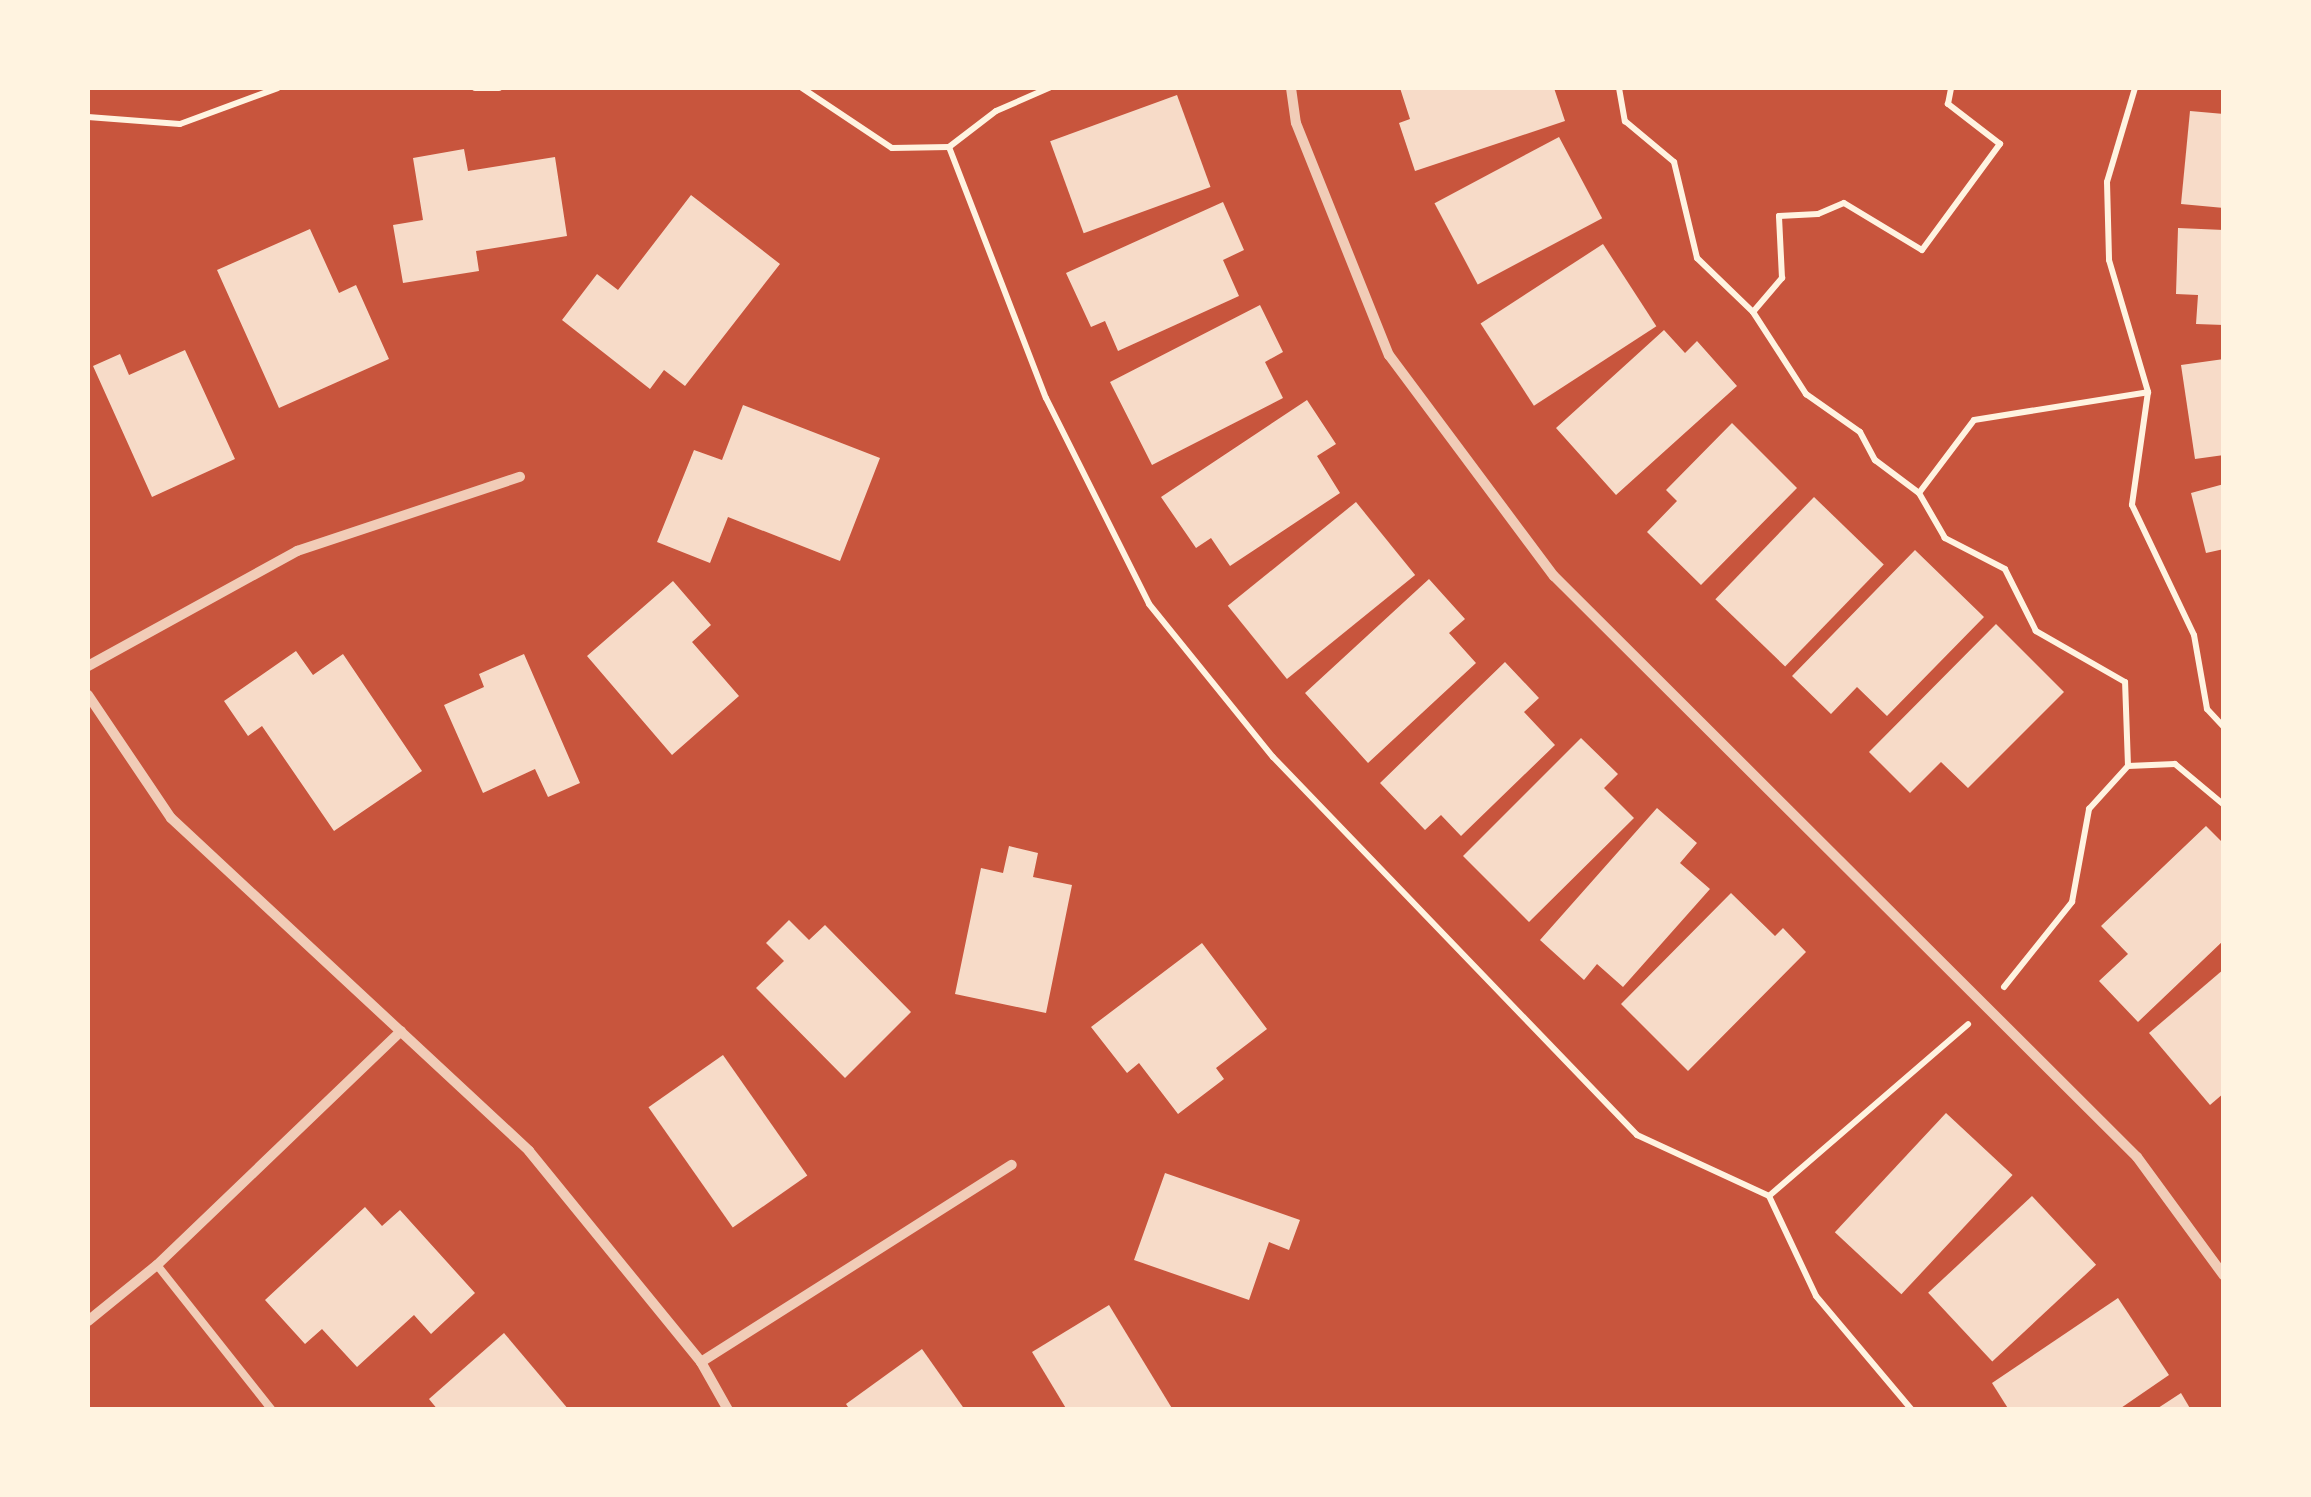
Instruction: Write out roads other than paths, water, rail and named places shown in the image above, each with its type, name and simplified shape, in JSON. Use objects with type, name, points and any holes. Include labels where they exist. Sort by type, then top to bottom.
[{"type":"street","points":[[1291,88],[1296,123],[1389,355],[1554,576],[2137,1156],[2224,1276]]},
{"type":"street","points":[[88,666],[297,551],[520,477]]},
{"type":"street","points":[[88,695],[171,818],[529,1151],[700,1362],[728,1410]]},
{"type":"street","points":[[88,1322],[157,1265],[401,1031]]},
{"type":"street","points":[[700,1362],[1012,1165]]},
{"type":"lane","points":[[157,1265],[272,1410]]}]
